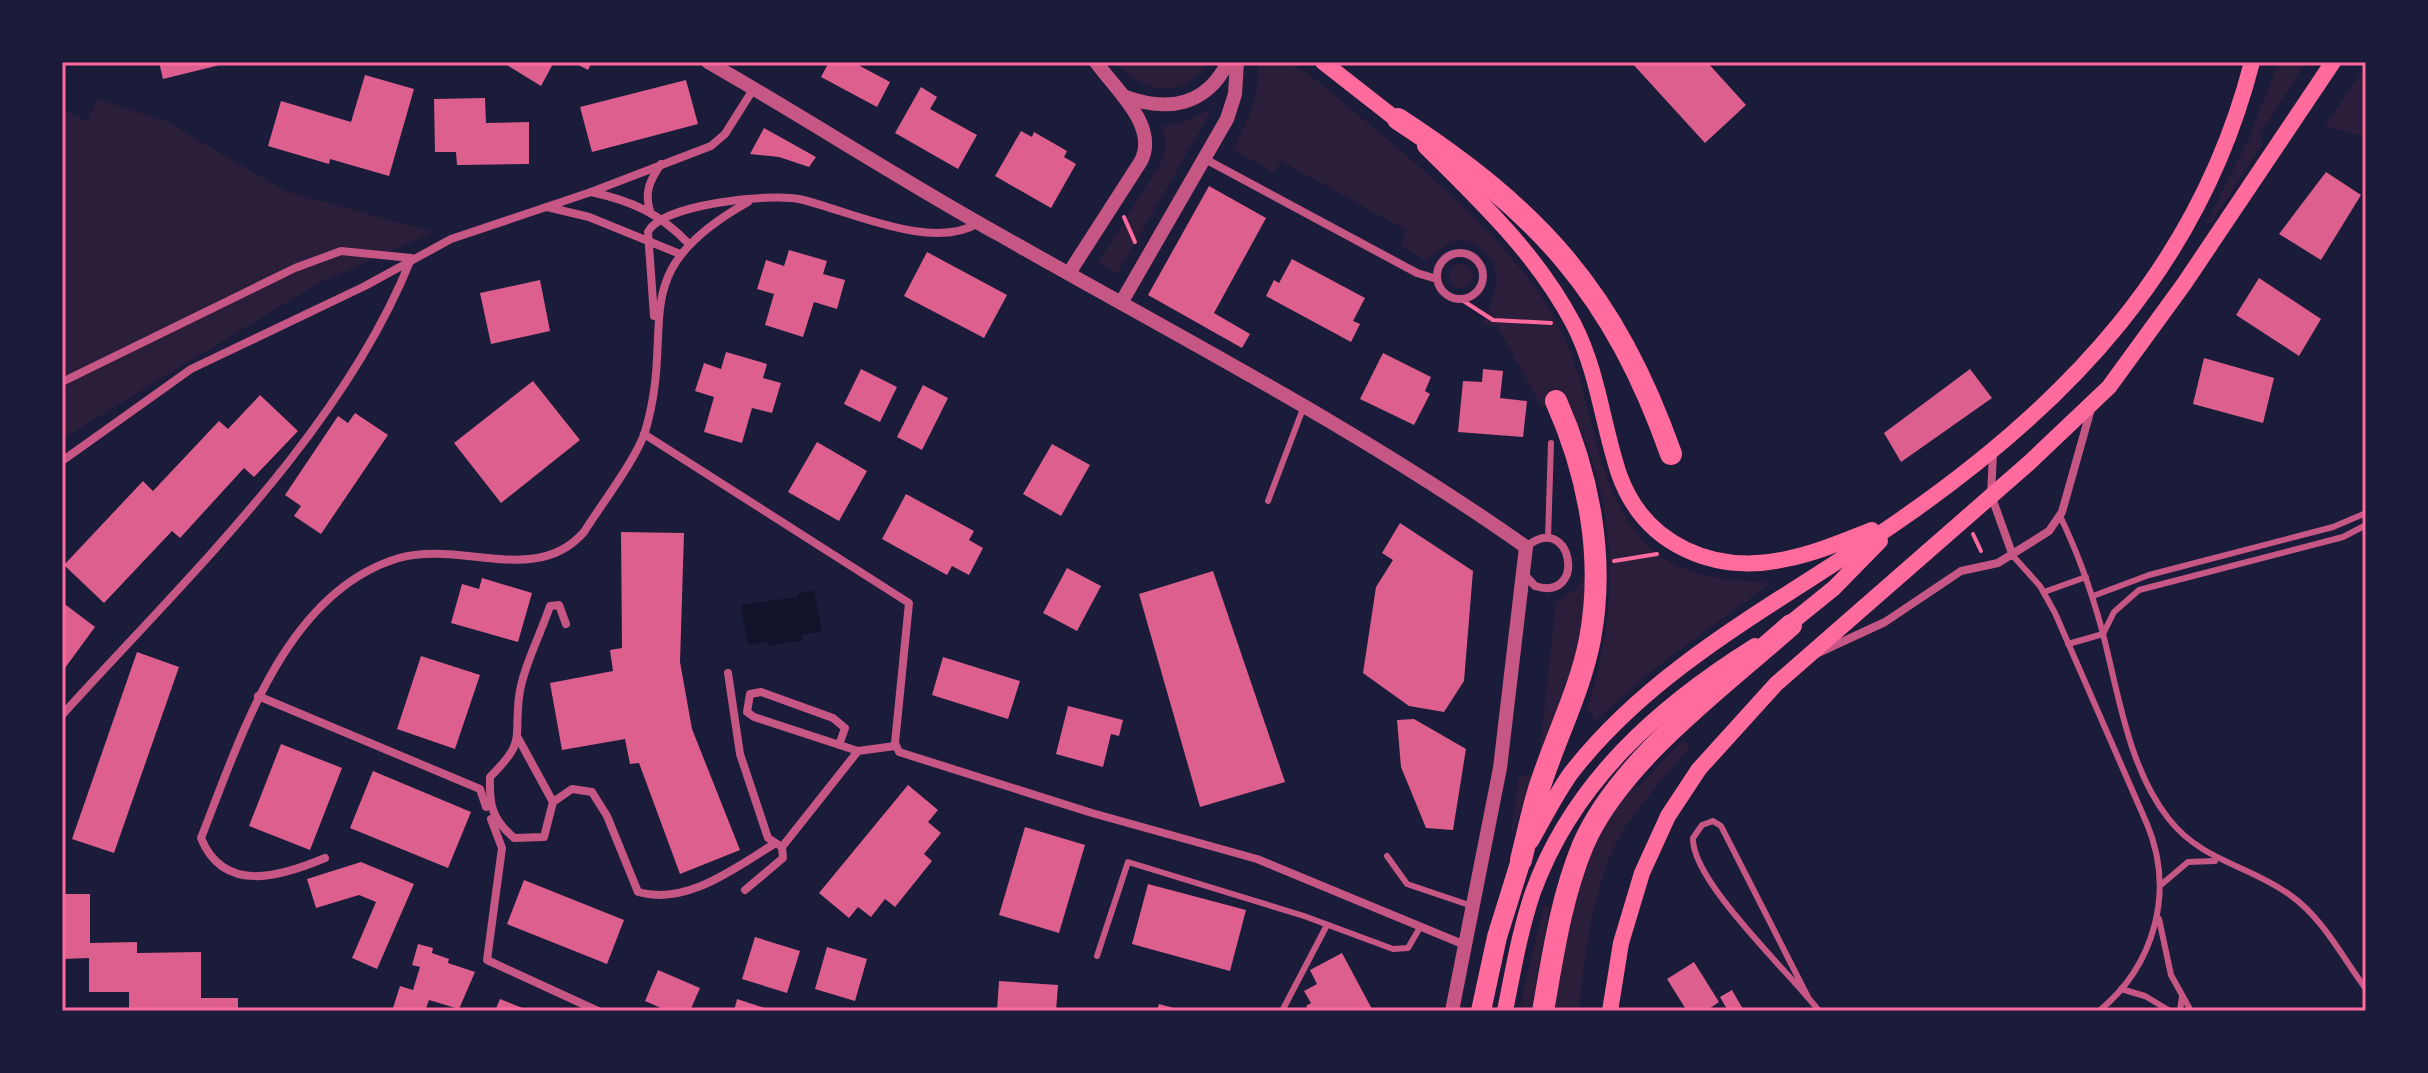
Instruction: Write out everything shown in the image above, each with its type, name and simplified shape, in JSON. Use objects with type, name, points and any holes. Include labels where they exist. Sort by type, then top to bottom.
[{"type":"highway","points":[[1398,119],[1493,185],[1566,260],[1596,298],[1629,355],[1671,454]]},
{"type":"highway","points":[[1521,860],[1540,788],[1586,656],[1594,605],[1596,564],[1583,478],[1556,401]]},
{"type":"highway","points":[[1543,1011],[1570,879],[1584,843],[1609,799],[1663,740],[1791,625]]},
{"type":"main road","points":[[1323,62],[1398,119],[1513,234],[1542,271],[1573,324],[1598,385],[1625,487],[1641,516],[1660,536],[1678,548],[1731,562],[1782,560],[1900,520]]},
{"type":"main road","points":[[1481,1011],[1497,937],[1521,860],[1571,773],[1645,695],[1778,599],[1900,520],[1993,450],[2097,354],[2167,257],[2216,170],[2252,62]]},
{"type":"main road","points":[[1603,1011],[1642,873],[1678,799],[1723,739],[1803,660],[2092,405],[2122,372],[2333,62]]},
{"type":"main road","points":[[1505,1011],[1534,891],[1560,834],[1584,795],[1616,756],[1662,712],[1727,663],[1791,625],[1834,588],[1900,520]]},
{"type":"main road","points":[[1610,1011],[1615,967]]},
{"type":"street","points":[[708,62],[978,223],[1304,406],[1450,492],[1526,547]]},
{"type":"street","points":[[1069,273],[1146,148],[1144,132],[1122,95],[1096,62]]},
{"type":"street","points":[[1122,95],[1153,105],[1183,104],[1208,90],[1228,62]]},
{"type":"street","points":[[1121,303],[1205,159],[1232,106],[1237,62]]},
{"type":"street","points":[[62,461],[191,369],[365,286],[451,239],[591,192],[715,144],[754,88]]},
{"type":"street","points":[[1205,159],[1417,273],[1437,279],[1448,297],[1462,300],[1476,293],[1483,279],[1480,264],[1475,258],[1460,253],[1445,258],[1437,279]]},
{"type":"street","points":[[651,211],[647,195],[649,183],[662,163]]},
{"type":"street","points":[[591,192],[629,201],[651,211],[688,243]]},
{"type":"street","points":[[656,328],[646,242],[648,229],[662,218],[700,205],[782,196],[927,232],[954,232],[978,223]]},
{"type":"street","points":[[325,858],[287,874],[255,879],[220,864],[207,853],[201,838],[258,696],[293,640],[311,619],[354,582],[388,562],[426,553],[537,560],[566,550],[584,532],[644,434],[661,295],[680,254],[688,243],[748,202]]},
{"type":"street","points":[[547,207],[589,217],[680,254]]},
{"type":"street","points":[[62,382],[307,263],[341,251],[412,258]]},
{"type":"street","points":[[62,715],[261,494],[332,405],[386,316],[412,258]]},
{"type":"street","points":[[1803,660],[1868,631],[1961,571],[2013,556],[2049,531],[2060,516],[2092,405]]},
{"type":"street","points":[[644,434],[909,603],[895,746]]},
{"type":"street","points":[[1993,450],[1991,495],[2013,556]]},
{"type":"street","points":[[1452,1011],[1505,734],[1522,569],[1526,547],[1534,540],[1548,538],[1559,542],[1569,556],[1565,579],[1554,586],[1540,587],[1531,583],[1522,569]]},
{"type":"street","points":[[566,624],[559,605],[550,606],[519,696],[518,738],[510,757],[490,777],[489,803],[496,822],[514,838],[544,837],[553,802],[572,789],[592,792],[607,816],[638,892],[646,894],[694,889],[778,846],[858,751]]},
{"type":"street","points":[[728,673],[740,754],[768,838],[778,846],[783,858],[745,890]]},
{"type":"street","points":[[839,745],[845,728],[833,718],[761,692],[750,694],[747,712],[754,717],[839,745],[858,751],[895,746]]},
{"type":"street","points":[[258,696],[480,789],[502,848],[487,960],[598,1011]]},
{"type":"street","points":[[518,738],[553,802]]},
{"type":"street","points":[[895,746],[902,753],[1092,813],[1257,859],[1419,929],[1465,945]]},
{"type":"lane","points":[[1268,501],[1304,406]]},
{"type":"lane","points":[[1548,538],[1551,443]]},
{"type":"lane","points":[[2093,596],[2149,575],[2333,527],[2366,513]]},
{"type":"lane","points":[[2060,516],[2093,596],[2146,784],[2172,823],[2219,861],[2267,881],[2299,901],[2325,928],[2366,989]]},
{"type":"lane","points":[[2068,644],[2103,634],[2114,612],[2139,590],[2343,537],[2366,525]]},
{"type":"lane","points":[[2013,556],[2044,592],[2152,837],[2162,884],[2159,919],[2169,967],[2191,1011]]},
{"type":"lane","points":[[2044,592],[2086,577]]},
{"type":"lane","points":[[1808,997],[1726,834],[1717,822],[1705,824],[1693,838],[1696,855],[1747,929],[1819,1011]]},
{"type":"lane","points":[[1387,856],[1407,884],[1474,906]]},
{"type":"lane","points":[[2162,884],[2188,862],[2219,861]]},
{"type":"lane","points":[[1097,956],[1128,862],[1399,950],[1410,947],[1419,929]]},
{"type":"lane","points":[[2099,1011],[2121,989],[2159,919]]},
{"type":"lane","points":[[1282,1011],[1327,925]]},
{"type":"lane","points":[[2121,989],[2145,996],[2170,1011]]},
{"type":"lane","points":[[2180,1011],[2182,996]]},
{"type":"path","points":[[1116,200],[1145,262]]},
{"type":"path","points":[[1462,300],[1493,320],[1573,324]]},
{"type":"path","points":[[1972,527],[1985,556]]},
{"type":"path","points":[[1596,564],[1678,548]]},
{"type":"shaded area","points":[[1116,62],[1208,62],[1188,83],[1163,88],[1138,81]]},
{"type":"shaded area","points":[[1259,62],[1289,63],[1314,78],[1437,183],[1520,268],[1560,328],[1581,383],[1604,469],[1629,522],[1647,545],[1660,556],[1690,571],[1771,583],[1651,671],[1596,721],[1587,710],[1605,631],[1609,551],[1596,472],[1564,397],[1542,407],[1497,326],[1482,325],[1497,278],[1491,260],[1481,248],[1467,241],[1456,241],[1425,260],[1401,246],[1406,230],[1281,161],[1274,173],[1233,149],[1252,107]]},
{"type":"shaded area","points":[[2278,62],[2306,62],[2260,134],[2263,143],[2211,223],[2206,224],[2250,137]]},
{"type":"shaded area","points":[[2366,66],[2366,137],[2325,126]]},
{"type":"shaded area","points":[[98,99],[168,122],[285,191],[433,232],[315,285],[62,439],[62,110],[87,121]]},
{"type":"shaded area","points":[[1213,108],[1117,274],[1098,263],[1163,159],[1166,144],[1162,126],[1184,122]]},
{"type":"shaded area","points":[[1461,264],[1470,267],[1473,276],[1470,285],[1461,288],[1452,285],[1449,276],[1452,267]]},
{"type":"shaded area","points":[[1582,577],[1588,577],[1581,645],[1539,758],[1556,603],[1578,587]]},
{"type":"shaded area","points":[[814,590],[822,631],[802,635],[803,640],[768,646],[767,641],[748,645],[741,605],[798,597],[798,594]]},
{"type":"shaded area","points":[[1683,740],[1690,747],[1628,823],[1608,863],[1593,913],[1579,1011],[1553,1011],[1572,912],[1589,854],[1633,783],[1638,787]]},
{"type":"shaded area","points":[[1534,775],[1510,840],[1519,777]]},
{"type":"shaded area","points":[[1544,905],[1550,906],[1531,1011],[1519,1011]]},
{"type":"building","points":[[159,62],[227,62],[228,63],[163,79]]},
{"type":"building","points":[[502,62],[554,62],[541,86]]},
{"type":"building","points":[[573,62],[592,62],[588,70]]},
{"type":"building","points":[[829,62],[862,62],[860,66],[890,82],[877,107],[821,77]]},
{"type":"building","points":[[1631,62],[1707,62],[1746,105],[1705,143]]},
{"type":"building","points":[[365,75],[414,89],[389,176],[330,159],[329,164],[268,146],[281,101],[351,122]]},
{"type":"building","points":[[686,80],[698,124],[592,152],[580,107]]},
{"type":"building","points":[[921,87],[937,97],[930,109],[977,135],[958,169],[895,133]]},
{"type":"building","points":[[485,98],[486,123],[529,122],[529,164],[457,165],[456,152],[435,152],[434,99]]},
{"type":"building","points":[[764,128],[816,157],[809,167],[779,157],[750,154]]},
{"type":"building","points":[[1021,131],[1032,137],[1034,132],[1067,151],[1064,157],[1076,164],[1051,208],[995,176]]},
{"type":"building","points":[[2326,172],[2361,195],[2321,260],[2279,234]]},
{"type":"building","points":[[1209,186],[1266,218],[1214,313],[1250,334],[1242,348],[1148,295]]},
{"type":"building","points":[[789,250],[827,261],[823,274],[845,280],[837,309],[814,302],[803,337],[765,325],[774,294],[757,289],[766,260],[784,266]]},
{"type":"building","points":[[927,252],[1007,295],[984,338],[904,296]]},
{"type":"building","points":[[1292,259],[1365,298],[1353,321],[1360,324],[1351,342],[1266,296],[1274,280],[1279,283]]},
{"type":"building","points":[[2259,278],[2321,319],[2299,356],[2236,315]]},
{"type":"building","points":[[540,280],[550,331],[491,344],[480,293]]},
{"type":"building","points":[[726,352],[767,364],[763,378],[781,383],[772,413],[752,408],[742,443],[704,432],[714,397],[695,391],[704,363],[721,369]]},
{"type":"building","points":[[1383,353],[1431,377],[1425,391],[1430,394],[1414,425],[1360,399]]},
{"type":"building","points":[[2204,358],[2274,378],[2263,423],[2193,404]]},
{"type":"building","points":[[861,369],[897,387],[880,422],[844,404]]},
{"type":"building","points":[[1483,369],[1503,371],[1500,398],[1527,401],[1523,437],[1458,432],[1463,381],[1482,382]]},
{"type":"building","points":[[1970,369],[1992,398],[1901,462],[1884,433]]},
{"type":"building","points":[[533,381],[580,440],[501,503],[454,443]]},
{"type":"building","points":[[923,385],[948,398],[922,450],[897,437]]},
{"type":"building","points":[[260,395],[298,431],[254,477],[244,468],[180,538],[172,531],[104,603],[64,565],[143,481],[153,491],[219,421],[228,429]]},
{"type":"building","points":[[355,413],[388,435],[321,534],[294,516],[301,506],[285,495],[338,416],[348,423]]},
{"type":"building","points":[[817,442],[867,471],[839,521],[788,492]]},
{"type":"building","points":[[1052,444],[1090,465],[1061,516],[1023,494]]},
{"type":"building","points":[[906,494],[974,531],[969,540],[983,548],[969,575],[952,566],[947,575],[882,539]]},
{"type":"building","points":[[1400,523],[1473,571],[1464,681],[1444,712],[1409,706],[1363,673],[1376,587],[1393,560],[1382,553]]},
{"type":"building","points":[[621,532],[684,533],[680,662],[692,729],[740,850],[680,874],[639,763],[630,764],[625,739],[562,750],[550,683],[613,671],[610,650],[622,648]]},
{"type":"building","points":[[1067,568],[1101,586],[1077,631],[1043,613]]},
{"type":"building","points":[[1213,571],[1285,782],[1200,807],[1139,594]]},
{"type":"building","points":[[482,578],[532,593],[518,642],[451,623],[462,584],[479,589]]},
{"type":"building","points":[[62,602],[95,627],[62,672]]},
{"type":"building","points":[[137,652],[179,667],[114,853],[72,839]]},
{"type":"building","points":[[421,656],[480,675],[455,749],[397,729]]},
{"type":"building","points":[[943,657],[1020,681],[1008,719],[932,695]]},
{"type":"building","points":[[1068,706],[1123,720],[1119,736],[1111,734],[1103,767],[1056,754]]},
{"type":"building","points":[[1414,719],[1466,749],[1453,830],[1426,828],[1401,767],[1397,720]]},
{"type":"building","points":[[281,744],[342,768],[310,850],[249,826]]},
{"type":"building","points":[[373,771],[471,812],[448,868],[350,828]]},
{"type":"building","points":[[908,785],[938,810],[928,822],[941,833],[924,854],[932,861],[895,907],[885,899],[871,917],[858,907],[849,918],[819,893]]},
{"type":"building","points":[[1025,827],[1085,845],[1059,933],[999,915]]},
{"type":"building","points":[[361,862],[414,884],[377,969],[352,958],[376,902],[359,895],[316,908],[307,879]]},
{"type":"building","points":[[524,880],[624,920],[607,964],[507,924]]},
{"type":"building","points":[[1148,884],[1246,910],[1230,971],[1132,944]]},
{"type":"building","points":[[62,894],[90,894],[90,943],[137,942],[137,953],[201,952],[201,998],[238,998],[238,1011],[129,1011],[129,992],[89,992],[89,958],[62,959]]},
{"type":"building","points":[[755,937],[800,951],[787,993],[742,979]]},
{"type":"building","points":[[418,944],[433,948],[432,953],[449,959],[448,963],[475,972],[459,1009],[429,1000],[425,1011],[392,1011],[400,986],[413,990],[420,967],[412,965]]},
{"type":"building","points":[[827,947],[867,959],[855,1001],[815,989]]},
{"type":"building","points":[[1342,953],[1373,1011],[1309,1011],[1306,1006],[1311,1003],[1304,991],[1317,984],[1310,970]]},
{"type":"building","points":[[1694,962],[1719,1002],[1706,1011],[1687,1011],[1667,979]]},
{"type":"building","points":[[658,970],[700,988],[690,1011],[668,1011],[645,1001]]},
{"type":"building","points":[[999,981],[1058,985],[1056,1011],[997,1011]]},
{"type":"building","points":[[1732,990],[1744,1011],[1728,1011],[1720,997]]},
{"type":"building","points":[[500,999],[530,1011],[495,1011]]},
{"type":"building","points":[[737,999],[771,1010],[771,1011],[734,1011]]},
{"type":"building","points":[[1159,1004],[1181,1010],[1181,1011],[1157,1011]]}]
